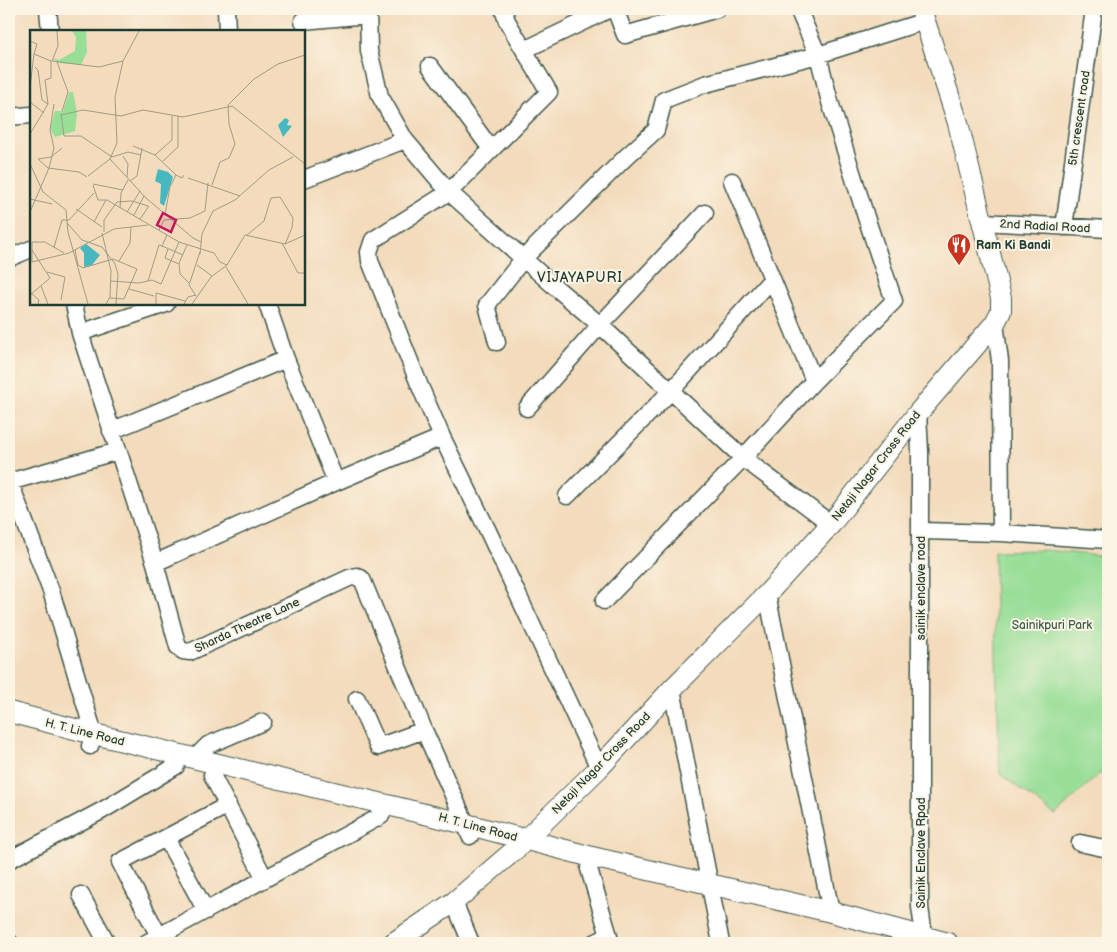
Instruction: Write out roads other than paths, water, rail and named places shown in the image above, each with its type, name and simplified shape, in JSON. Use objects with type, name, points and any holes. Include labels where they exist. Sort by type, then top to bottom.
[{"type":"street","points":[[48,9],[50,30]]},
{"type":"street","points":[[226,9],[227,30]]},
{"type":"street","points":[[503,9],[507,21],[549,92],[449,192],[373,240],[369,252],[370,261],[442,437],[599,768]]},
{"type":"street","points":[[524,50],[610,9]]},
{"type":"street","points":[[615,9],[625,35],[716,9]]},
{"type":"street","points":[[604,601],[894,300],[860,200],[830,102],[818,55],[798,9]]},
{"type":"street","name":"5th crescent road","points":[[1064,227],[1094,9]]},
{"type":"street","points":[[303,21],[368,12],[369,51],[380,96],[405,140],[449,192],[600,325],[743,458],[831,524]]},
{"type":"street","points":[[496,342],[487,306],[523,259],[627,156],[656,130],[664,100],[705,84],[818,55],[923,15]]},
{"type":"street","name":"Netaji Nagar Cross Road","points":[[393,943],[454,902],[521,844],[599,768],[672,689],[767,594],[831,524],[918,413],[995,323],[1001,311],[1001,298],[958,123],[923,15]]},
{"type":"street","points":[[430,66],[492,149]]},
{"type":"street","points":[[9,117],[30,115]]},
{"type":"street","points":[[305,179],[405,140]]},
{"type":"street","points":[[732,182],[814,381]]},
{"type":"street","points":[[527,408],[600,325],[705,213]]},
{"type":"street","name":"2nd Radial Road","points":[[982,222],[1108,229]]},
{"type":"street","points":[[9,258],[30,250]]},
{"type":"street","points":[[567,496],[672,391],[772,280]]},
{"type":"street","name":"Sharda Theatre Lane","points":[[74,305],[80,333],[155,563],[178,647],[183,651],[190,652],[349,578],[357,576],[362,579],[424,730],[468,830]]},
{"type":"street","points":[[80,333],[163,305]]},
{"type":"street","points":[[267,305],[286,359],[336,482]]},
{"type":"street","points":[[995,323],[1000,361],[1001,533]]},
{"type":"street","points":[[111,431],[286,359]]},
{"type":"street","name":"sainik enclave road","points":[[918,413],[920,451],[921,763]]},
{"type":"street","points":[[155,563],[442,437]]},
{"type":"street","points":[[92,740],[51,591],[9,481],[118,451]]},
{"type":"street","points":[[920,531],[1001,533],[1108,540]]},
{"type":"street","points":[[767,594],[832,912]]},
{"type":"street","points":[[672,689],[721,943]]},
{"type":"street","points":[[357,698],[378,747],[424,730]]},
{"type":"street","name":"H. T. Line Road","points":[[9,712],[176,766],[381,816],[468,830]]},
{"type":"street","points":[[194,758],[208,745],[263,722]]},
{"type":"street","name":"H. T. Line Road","points":[[9,725],[194,758],[590,863],[712,891],[898,943]]},
{"type":"street","name":"Sainik Enclave Rpad","points":[[921,763],[920,906],[924,940]]},
{"type":"street","points":[[9,860],[103,810],[176,766]]},
{"type":"street","points":[[212,775],[265,879]]},
{"type":"street","points":[[228,805],[120,862],[153,939],[381,816]]},
{"type":"street","points":[[166,838],[206,911]]},
{"type":"street","points":[[1080,843],[1108,849]]},
{"type":"street","points":[[590,863],[605,941]]},
{"type":"street","name":"H. T. Line Road","points":[[712,891],[832,912],[924,940],[948,943]]},
{"type":"street","points":[[81,895],[107,943]]},
{"type":"street","points":[[454,902],[471,943]]},
{"type":"place","name":"Ram Ki Bandi","points":[[959,266]]},
{"type":"district","name":"VIJAYAPURI","points":[[580,277]]},
{"type":"park label","name":"Sainikpuri Park","points":[[1052,625]]}]
